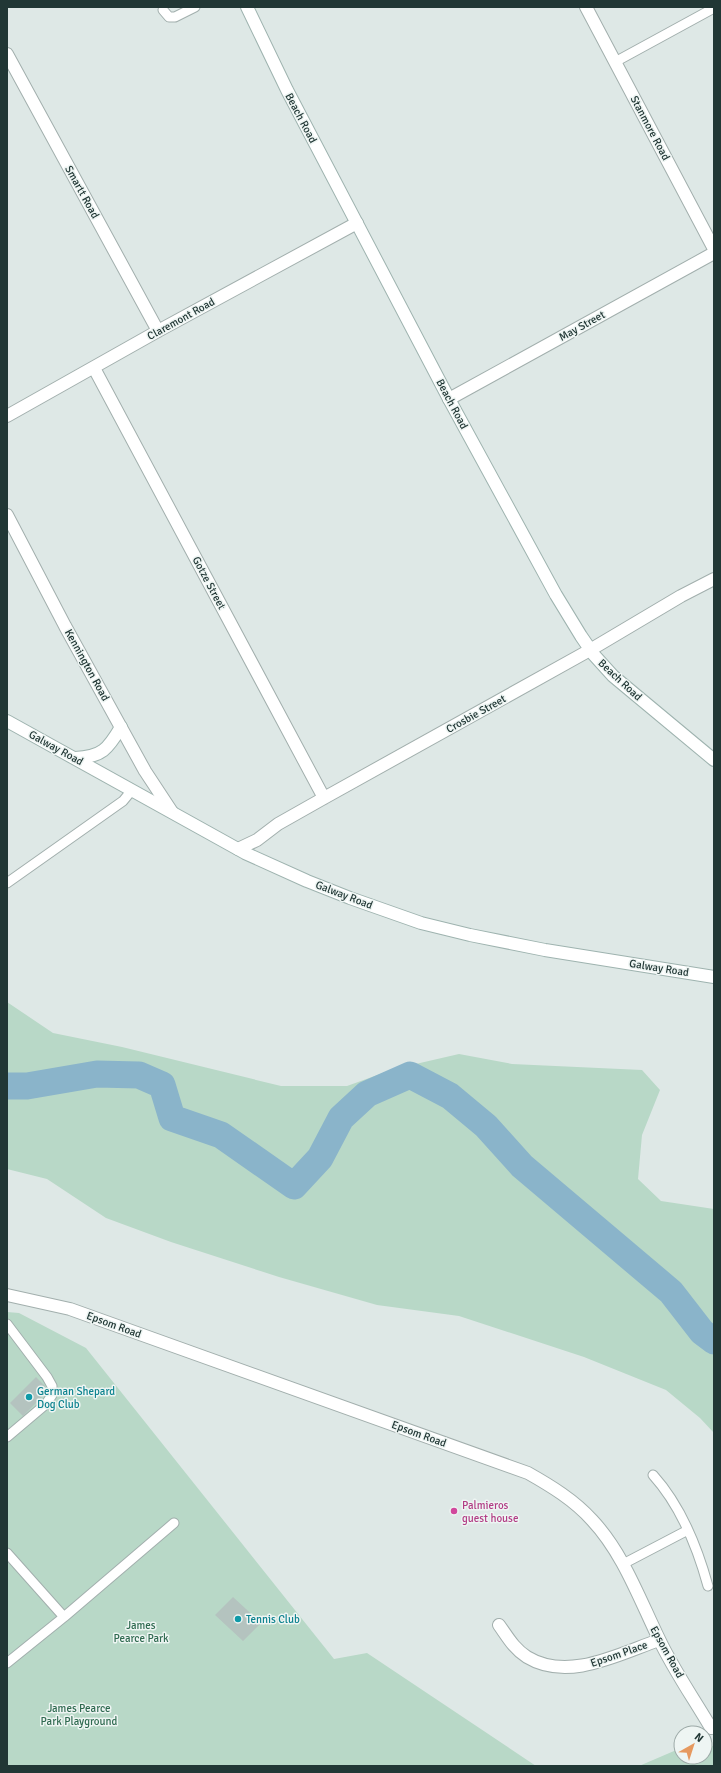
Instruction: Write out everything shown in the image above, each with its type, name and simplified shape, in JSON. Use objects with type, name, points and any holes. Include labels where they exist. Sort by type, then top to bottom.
[{"type":"street","name":"Beach Road","points":[[247,7],[287,90],[449,400],[556,595],[590,650],[613,676],[714,760]]},
{"type":"street","name":"Stanmore Road","points":[[586,7],[714,249]]},
{"type":"street","name":"Smartt Road","points":[[7,54],[158,331]]},
{"type":"street","name":"Claremont Road","points":[[7,416],[158,331],[357,223]]},
{"type":"street","name":"May Street","points":[[449,400],[714,252]]},
{"type":"street","name":"Gotze Street","points":[[94,368],[324,798]]},
{"type":"street","name":"Kennington Road","points":[[7,516],[65,626],[121,727],[151,780],[172,812]]},
{"type":"street","name":"Crosbie Street","points":[[238,849],[257,840],[278,824],[590,650],[681,596],[714,579]]},
{"type":"street","name":"Galway Road","points":[[7,721],[238,849],[307,881],[350,898],[444,929],[544,950],[714,977]]},
{"type":"street","points":[[75,758],[89,757],[100,754],[112,742],[121,727]]},
{"type":"street","name":"Epsom Road","points":[[7,1295],[70,1309],[528,1473],[560,1492],[591,1519],[603,1532],[629,1573],[659,1640],[709,1725]]},
{"type":"street","name":"Epsom Place","points":[[499,1625],[511,1643],[527,1657],[556,1666],[586,1665],[659,1640]]},
{"type":"lane","points":[[163,10],[169,17],[175,17],[195,7]]},
{"type":"lane","points":[[615,62],[714,8]]},
{"type":"lane","points":[[7,883],[123,801],[132,790]]},
{"type":"lane","points":[[7,1324],[47,1376],[52,1386],[52,1395],[46,1404],[7,1437]]},
{"type":"lane","points":[[653,1475],[666,1490],[688,1530],[697,1551],[708,1586]]},
{"type":"lane","points":[[7,1663],[64,1617],[174,1522]]},
{"type":"lane","points":[[623,1564],[688,1530]]},
{"type":"lane","points":[[7,1553],[64,1617]]},
{"type":"green space","points":[[7,1002],[53,1033],[122,1047],[281,1086],[347,1086],[394,1069],[459,1054],[512,1064],[642,1070],[660,1090],[642,1135],[638,1179],[661,1201],[714,1209],[714,1433],[700,1418],[666,1390],[584,1357],[459,1316],[377,1305],[279,1277],[171,1242],[106,1218],[47,1179],[7,1169]]},
{"type":"green space","name":"James Pearce Park","points":[[7,1312],[19,1313],[86,1348],[334,1659],[367,1653],[536,1766],[7,1766]]},
{"type":"green space","points":[[713,1746],[714,1747],[714,1766],[639,1766],[673,1751],[673,1765],[713,1765]]},
{"type":"building","name":"German Shepard Dog Club","points":[[36,1377],[45,1386],[46,1393],[23,1416],[10,1403]]},
{"type":"building","name":"Tennis Club","points":[[233,1597],[261,1623],[243,1641],[215,1615]]},
{"type":"waterway","points":[[7,1086],[27,1086],[97,1074],[139,1075],[162,1085],[172,1118],[221,1135],[294,1186],[320,1158],[341,1118],[367,1094],[410,1075],[450,1096],[486,1126],[522,1166],[671,1292],[702,1332],[714,1341]]},
{"type":"place","name":"German Shepard Dog Club","points":[[29,1397]]},
{"type":"place","name":"Palmieros guest house","points":[[454,1511]]},
{"type":"place","name":"Tennis Club","points":[[238,1619]]},
{"type":"park label","name":"James Pearce Park Playground","points":[[79,1714]]}]
